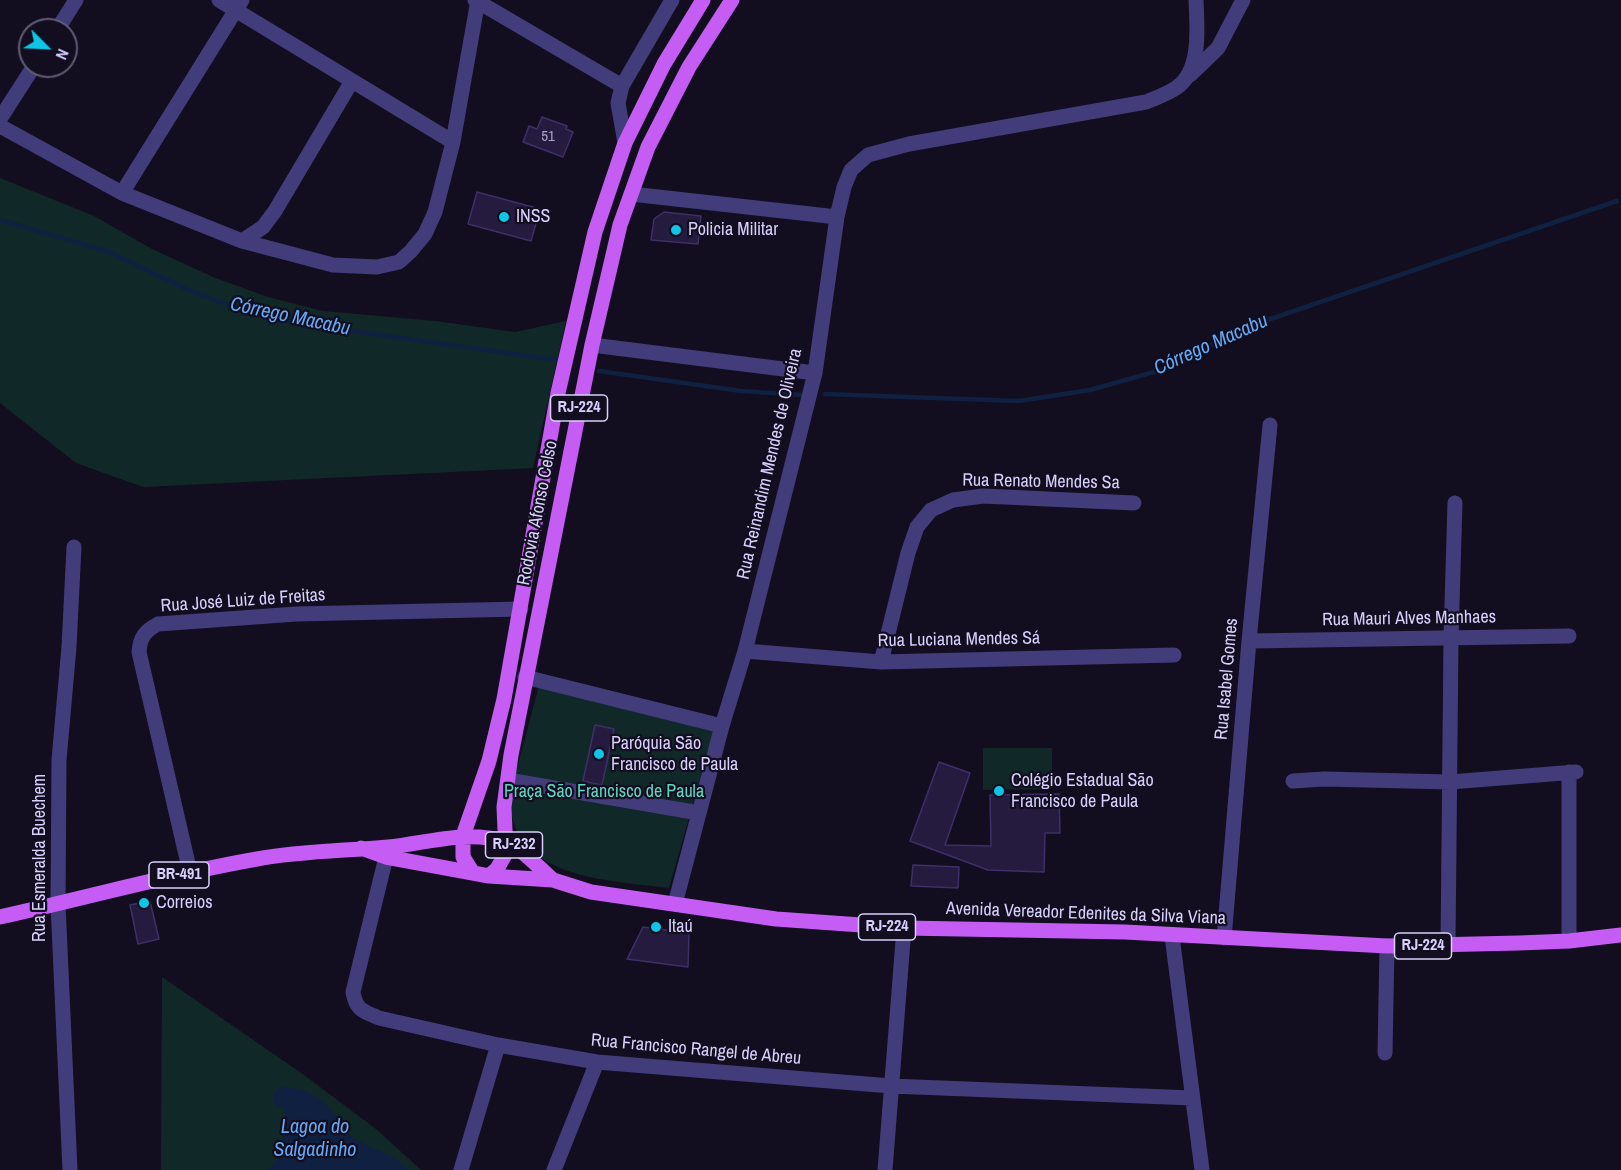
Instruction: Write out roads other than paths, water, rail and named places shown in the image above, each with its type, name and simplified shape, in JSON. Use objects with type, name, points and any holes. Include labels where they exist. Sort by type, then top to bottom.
[{"type":"main road","name":"Rodovia Afonso Celso","points":[[473,873],[463,857],[463,836],[489,761],[504,699],[558,393],[595,232],[625,143],[664,64],[704,0]]},
{"type":"main road","name":"Rodovia Afonso Celso","points":[[489,876],[503,861],[506,853],[504,807],[525,677],[592,345],[620,225],[648,147],[689,67],[732,0]]},
{"type":"main road","name":"Avenida Vereador Edenites da Silva Viana","points":[[0,917],[190,872],[258,859],[314,851],[390,847],[463,836],[506,841],[516,846],[553,880]]},
{"type":"main road","name":"Avenida Vereador Edenites da Silva Viana","points":[[362,849],[386,857],[489,876],[553,880],[591,892],[776,919],[904,928],[1125,932],[1387,946],[1569,941],[1621,935]]},
{"type":"street","points":[[65,18],[76,0]]},
{"type":"street","points":[[219,0],[239,5],[352,81],[453,142]]},
{"type":"street","points":[[0,126],[122,193],[242,241],[333,265],[377,267],[399,262],[411,251],[425,234],[435,212],[453,142],[477,0],[622,86]]},
{"type":"street","points":[[625,143],[618,103],[622,86],[672,0]]},
{"type":"street","points":[[1179,85],[1192,67],[1198,36],[1196,0]]},
{"type":"street","name":"Rua Reinandim Mendes de Oliveira","points":[[675,904],[722,726],[745,651],[815,373],[837,217],[844,187],[851,170],[868,155],[909,144],[1146,102],[1179,85],[1218,48],[1243,0]]},
{"type":"street","points":[[122,193],[239,5]]},
{"type":"street","points":[[0,118],[26,78]]},
{"type":"street","points":[[242,241],[263,226],[275,211],[352,81]]},
{"type":"street","points":[[631,194],[837,217]]},
{"type":"street","points":[[592,345],[815,373]]},
{"type":"street","name":"Rua Isabel Gomes","points":[[1224,938],[1270,425]]},
{"type":"street","name":"Rua Renato Mendes Sa","points":[[880,662],[908,553],[917,527],[931,510],[953,500],[983,496],[1134,503]]},
{"type":"street","name":"RJ-224","points":[[1448,945],[1450,638],[1455,503]]},
{"type":"street","name":"Rua Esmeralda Buechem","points":[[70,1170],[58,904],[59,760],[69,647],[74,546]]},
{"type":"street","name":"Rua José Luiz de Freitas","points":[[190,872],[139,652],[140,641],[147,630],[158,624],[296,614],[521,609]]},
{"type":"street","name":"Rua Mauri Alves Manhaes","points":[[1249,641],[1569,636]]},
{"type":"street","name":"Rua Luciana Mendes Sá","points":[[745,651],[880,662],[1173,655]]},
{"type":"street","points":[[525,677],[722,726]]},
{"type":"street","points":[[1293,781],[1324,779],[1450,782],[1573,772],[1569,941]]},
{"type":"street","points":[[508,780],[699,813]]},
{"type":"street","name":"Rua Francisco Rangel de Abreu","points":[[386,857],[353,992],[355,1003],[360,1009],[379,1018],[498,1046],[597,1062],[891,1086],[1192,1098]]},
{"type":"street","points":[[885,1170],[904,928]]},
{"type":"street","points":[[1172,936],[1202,1170]]},
{"type":"street","points":[[1385,1053],[1387,946]]},
{"type":"street","points":[[460,1170],[498,1046]]},
{"type":"street","points":[[554,1170],[597,1062]]},
{"type":"water","name":"Lagoa do Salgadinho","points":[[283,1086],[314,1095],[324,1102],[350,1135],[390,1156],[408,1170],[268,1170],[281,1156],[285,1144],[281,1130],[286,1110],[274,1103],[274,1094]]},
{"type":"waterway","name":"Córrego Macabu","points":[[825,394],[1019,401],[1090,390],[1168,368],[1241,329],[1617,201]]},
{"type":"waterway","name":"Córrego Macabu","points":[[0,220],[109,252],[191,291],[250,313],[317,326],[557,360]]},
{"type":"waterway","name":"Córrego Macabu","points":[[599,371],[741,391],[804,395]]},
{"type":"place","name":"INSS","points":[[504,217]]},
{"type":"place","name":"Policia Militar","points":[[676,230]]},
{"type":"place","name":"Paróquia São Francisco de Paula","points":[[599,754]]},
{"type":"place","name":"Colégio Estadual São Francisco de Paula","points":[[999,791]]},
{"type":"place","name":"Correios","points":[[144,903]]},
{"type":"place","name":"Itaú","points":[[656,927]]},
{"type":"park label","name":"Praça São Francisco de Paula","points":[[604,792]]}]
